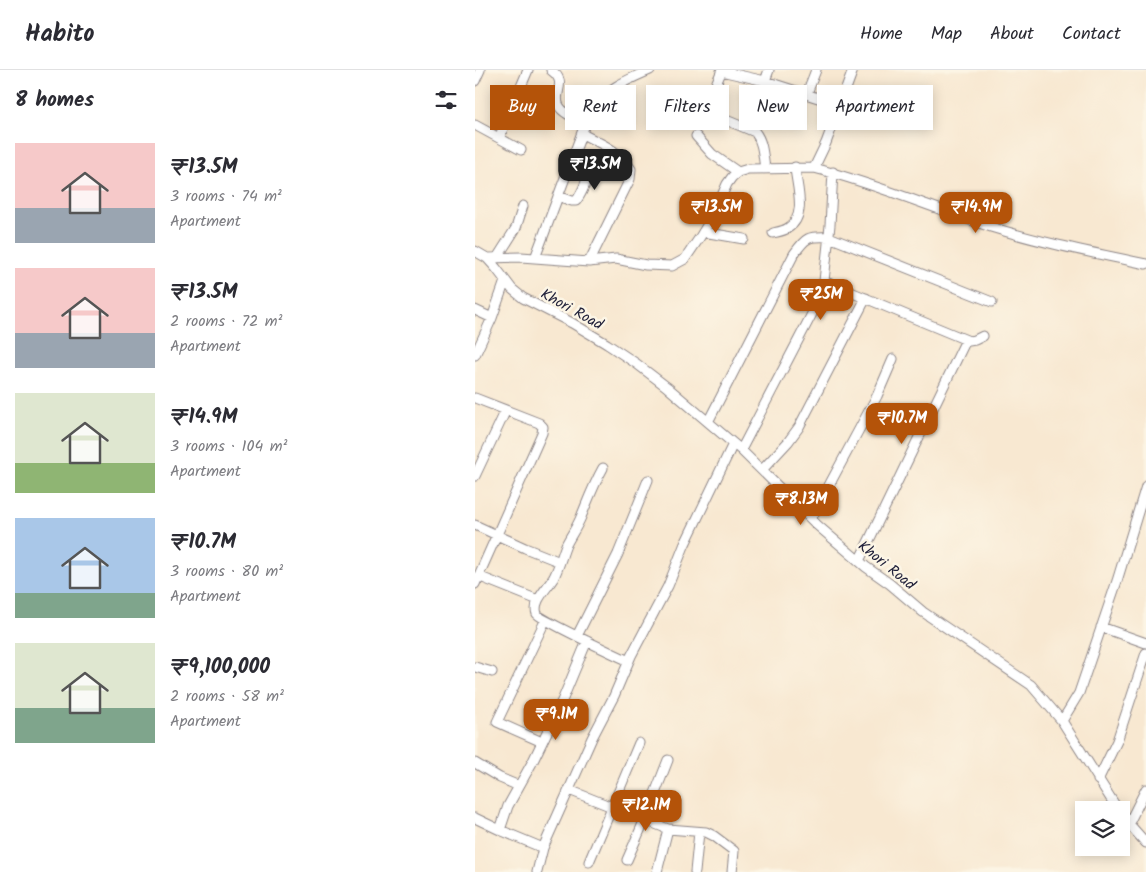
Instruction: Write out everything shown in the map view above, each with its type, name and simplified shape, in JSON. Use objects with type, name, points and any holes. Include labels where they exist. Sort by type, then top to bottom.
[{"type":"street","points":[[475,81],[480,70]]},
{"type":"street","points":[[499,138],[528,70]]},
{"type":"street","points":[[551,70],[556,74],[560,82],[558,101],[559,106],[565,111]]},
{"type":"street","points":[[619,85],[650,70]]},
{"type":"street","points":[[765,169],[759,136],[755,132],[714,115],[711,111],[711,99],[721,70],[779,85]]},
{"type":"street","points":[[765,81],[769,70]]},
{"type":"street","points":[[816,70],[807,93],[817,97]]},
{"type":"street","points":[[847,85],[853,70]]},
{"type":"street","points":[[475,125],[521,150]]},
{"type":"street","points":[[535,258],[583,130]]},
{"type":"street","points":[[814,168],[830,130]]},
{"type":"street","points":[[581,134],[619,154],[631,169],[630,179],[589,262]]},
{"type":"street","points":[[696,136],[712,154],[738,172]]},
{"type":"street","points":[[558,196],[576,201],[587,178],[586,170],[571,163]]},
{"type":"street","points":[[773,233],[788,228],[795,222],[799,211],[801,202],[795,167]]},
{"type":"street","points":[[487,258],[535,258],[589,262],[616,259],[646,265],[672,266],[685,259],[703,232],[727,184],[738,172],[748,168],[795,167],[833,172],[954,214],[1046,243],[1146,264]]},
{"type":"street","points":[[741,450],[815,308],[824,281],[833,172]]},
{"type":"street","points":[[497,258],[516,228],[523,206]]},
{"type":"street","points":[[703,232],[745,239]]},
{"type":"street","points":[[708,422],[794,254],[804,240],[819,236],[829,237],[992,302]]},
{"type":"street","name":"Khori Road","points":[[475,251],[487,258],[505,281],[523,298],[572,323],[637,364],[667,387],[741,450],[811,519],[859,561],[923,612],[1031,685],[1062,721],[1112,801]]},
{"type":"street","points":[[475,355],[492,318],[505,281]]},
{"type":"street","points":[[824,281],[966,340],[975,340],[983,336]]},
{"type":"street","points":[[762,470],[799,427],[866,298]]},
{"type":"street","points":[[475,310],[492,318]]},
{"type":"street","points":[[859,561],[966,340]]},
{"type":"street","points":[[811,519],[877,396],[893,359]]},
{"type":"street","points":[[475,398],[539,423],[543,427],[477,580],[538,600]]},
{"type":"street","points":[[475,476],[506,410]]},
{"type":"street","points":[[537,872],[543,848],[569,790],[629,661],[668,586],[684,546],[733,444]]},
{"type":"street","points":[[603,468],[554,576],[538,600],[536,613],[545,621],[629,661]]},
{"type":"street","points":[[577,636],[618,554],[648,480]]},
{"type":"street","points":[[1062,721],[1079,693],[1143,502],[1146,486]]},
{"type":"street","points":[[475,525],[560,562]]},
{"type":"street","points":[[542,742],[497,722],[545,621]]},
{"type":"street","points":[[1101,627],[1146,643]]},
{"type":"street","points":[[500,830],[508,806],[562,701],[587,642]]},
{"type":"street","points":[[1098,780],[1117,742],[1141,682],[1146,653]]},
{"type":"street","points":[[475,667],[493,672]]},
{"type":"street","points":[[589,862],[639,742]]},
{"type":"street","points":[[627,860],[668,760]]},
{"type":"street","points":[[475,763],[500,778],[519,786]]},
{"type":"street","points":[[1130,821],[1146,789]]},
{"type":"street","points":[[569,790],[668,829],[699,832],[713,836],[734,851],[732,872]]},
{"type":"street","points":[[475,818],[543,848]]},
{"type":"street","points":[[1130,827],[1146,843]]},
{"type":"street","points":[[657,872],[668,829]]},
{"type":"street","points":[[695,872],[699,832]]}]
